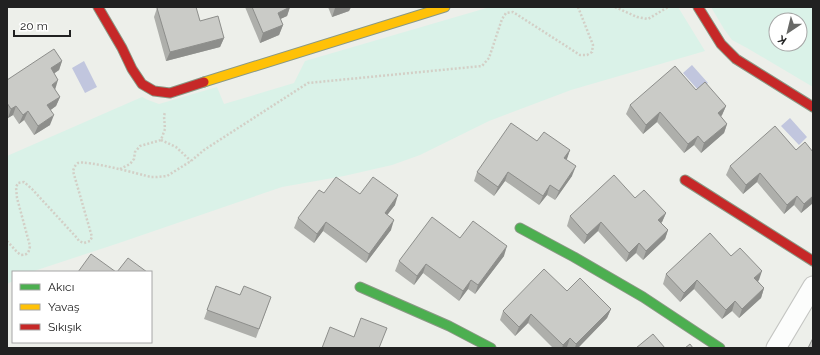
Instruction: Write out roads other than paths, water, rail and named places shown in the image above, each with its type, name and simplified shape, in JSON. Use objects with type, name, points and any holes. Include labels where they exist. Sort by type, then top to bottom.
[{"type":"street","points":[[98,7],[122,48],[132,69],[142,84],[154,91],[170,93],[445,7]]},
{"type":"street","points":[[698,7],[722,44],[736,58],[813,107]]},
{"type":"street","points":[[685,180],[813,261]]},
{"type":"street","points":[[520,228],[574,257],[642,297],[720,348]]},
{"type":"street","points":[[776,348],[813,286]]},
{"type":"street","points":[[360,287],[449,326],[491,348]]},
{"type":"water","points":[[84,61],[97,87],[85,93],[72,68]]},
{"type":"water","points":[[692,65],[708,83],[699,91],[683,73]]},
{"type":"water","points":[[790,118],[807,137],[799,145],[781,126]]}]
